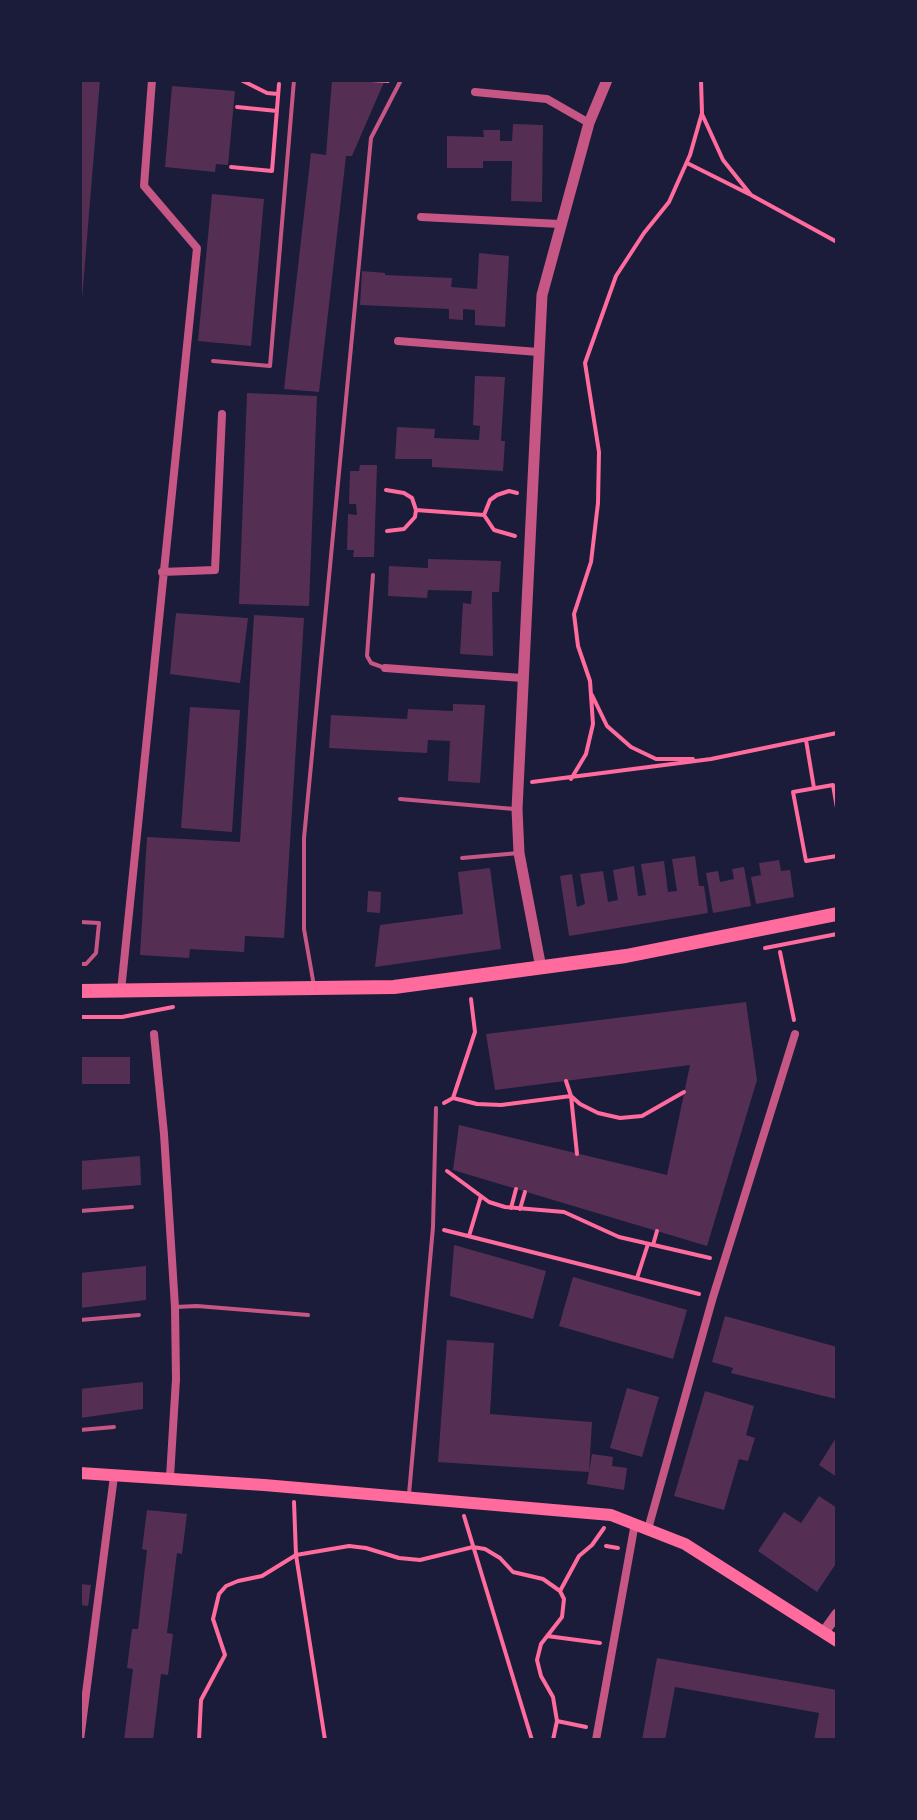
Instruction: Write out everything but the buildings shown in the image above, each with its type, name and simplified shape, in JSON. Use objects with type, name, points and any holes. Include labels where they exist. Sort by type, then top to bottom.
[{"type":"main road","points":[[80,991],[376,988],[626,956],[837,914]]},
{"type":"main road","points":[[80,1473],[170,1477],[611,1515],[685,1544],[837,1641]]},
{"type":"street","points":[[121,992],[197,248],[144,186],[152,80]]},
{"type":"street","points":[[541,968],[519,853],[517,809],[542,295],[589,123],[607,80]]},
{"type":"street","points":[[475,92],[547,99],[589,123]]},
{"type":"street","points":[[421,217],[560,224]]},
{"type":"street","points":[[398,341],[538,352]]},
{"type":"street","points":[[162,572],[215,570],[222,414]]},
{"type":"street","points":[[385,668],[522,678]]},
{"type":"street","points":[[154,1034],[175,1307],[176,1379],[170,1477]]},
{"type":"street","points":[[648,1529],[713,1297],[795,1034]]},
{"type":"street","points":[[80,1740],[114,1476]]},
{"type":"street","points":[[596,1740],[635,1523]]},
{"type":"street","points":[[824,1632],[837,1614]]},
{"type":"lane","points":[[213,361],[270,366],[294,80]]},
{"type":"lane","points":[[314,988],[304,929],[304,838],[308,791],[371,138],[401,80]]},
{"type":"lane","points":[[373,575],[367,656],[371,663],[385,668]]},
{"type":"lane","points":[[400,799],[517,809]]},
{"type":"lane","points":[[462,858],[519,853]]},
{"type":"lane","points":[[80,922],[99,923],[96,953],[86,964],[80,964]]},
{"type":"lane","points":[[409,1497],[433,1227],[436,1108]]},
{"type":"lane","points":[[80,1211],[132,1207]]},
{"type":"lane","points":[[175,1307],[308,1315]]},
{"type":"lane","points":[[80,1320],[139,1315]]},
{"type":"lane","points":[[80,1430],[114,1427]]},
{"type":"path","points":[[210,80],[217,80]]},
{"type":"path","points":[[241,80],[267,93],[278,94]]},
{"type":"path","points":[[371,80],[388,81]]},
{"type":"path","points":[[571,779],[586,754],[593,724],[590,681],[578,646],[574,614],[591,562],[598,503],[599,452],[585,363],[616,276],[669,202],[687,163],[702,113],[701,80]]},
{"type":"path","points":[[231,167],[272,171],[279,84]]},
{"type":"path","points":[[237,107],[277,111]]},
{"type":"path","points":[[702,113],[723,160],[751,195]]},
{"type":"path","points":[[687,163],[837,242]]},
{"type":"path","points":[[386,490],[404,493],[412,498],[416,510],[415,517],[404,529],[387,531]]},
{"type":"path","points":[[484,515],[490,500],[497,495],[509,491],[531,495]]},
{"type":"path","points":[[416,510],[484,515]]},
{"type":"path","points":[[484,515],[494,530],[529,538]]},
{"type":"path","points":[[590,689],[607,726],[640,752],[656,759],[711,759]]},
{"type":"path","points":[[518,782],[571,779],[711,759],[837,733]]},
{"type":"path","points":[[806,740],[814,788]]},
{"type":"path","points":[[837,808],[833,785],[793,792],[806,861],[837,856]]},
{"type":"path","points":[[780,952],[795,1034]]},
{"type":"path","points":[[436,1108],[453,1098],[475,1032],[471,999]]},
{"type":"path","points":[[80,1017],[122,1017]]},
{"type":"path","points":[[566,1081],[571,1096],[577,1154]]},
{"type":"path","points":[[453,1098],[477,1104],[501,1105],[571,1096],[598,1113],[620,1118],[642,1116],[684,1092]]},
{"type":"path","points":[[435,1162],[489,1202],[511,1208],[564,1212],[619,1237],[724,1262]]},
{"type":"path","points":[[511,1208],[516,1189]]},
{"type":"path","points":[[520,1209],[525,1192]]},
{"type":"path","points":[[469,1236],[481,1196]]},
{"type":"path","points":[[433,1227],[713,1297]]},
{"type":"path","points":[[637,1278],[657,1231]]},
{"type":"path","points":[[460,1502],[532,1740]]},
{"type":"path","points":[[295,1509],[296,1555],[325,1740]]},
{"type":"path","points":[[560,1591],[575,1562],[597,1539],[611,1515]]},
{"type":"path","points":[[199,1740],[201,1700],[225,1655],[213,1619],[219,1594],[226,1586],[262,1576],[296,1555],[349,1546],[420,1560],[473,1547],[492,1552],[513,1572],[543,1579],[560,1591],[564,1599],[562,1617],[537,1653],[537,1667],[553,1697],[557,1721],[553,1740]]},
{"type":"path","points":[[606,1546],[618,1548]]},
{"type":"path","points":[[547,1636],[613,1644]]},
{"type":"path","points":[[557,1721],[598,1730]]}]
